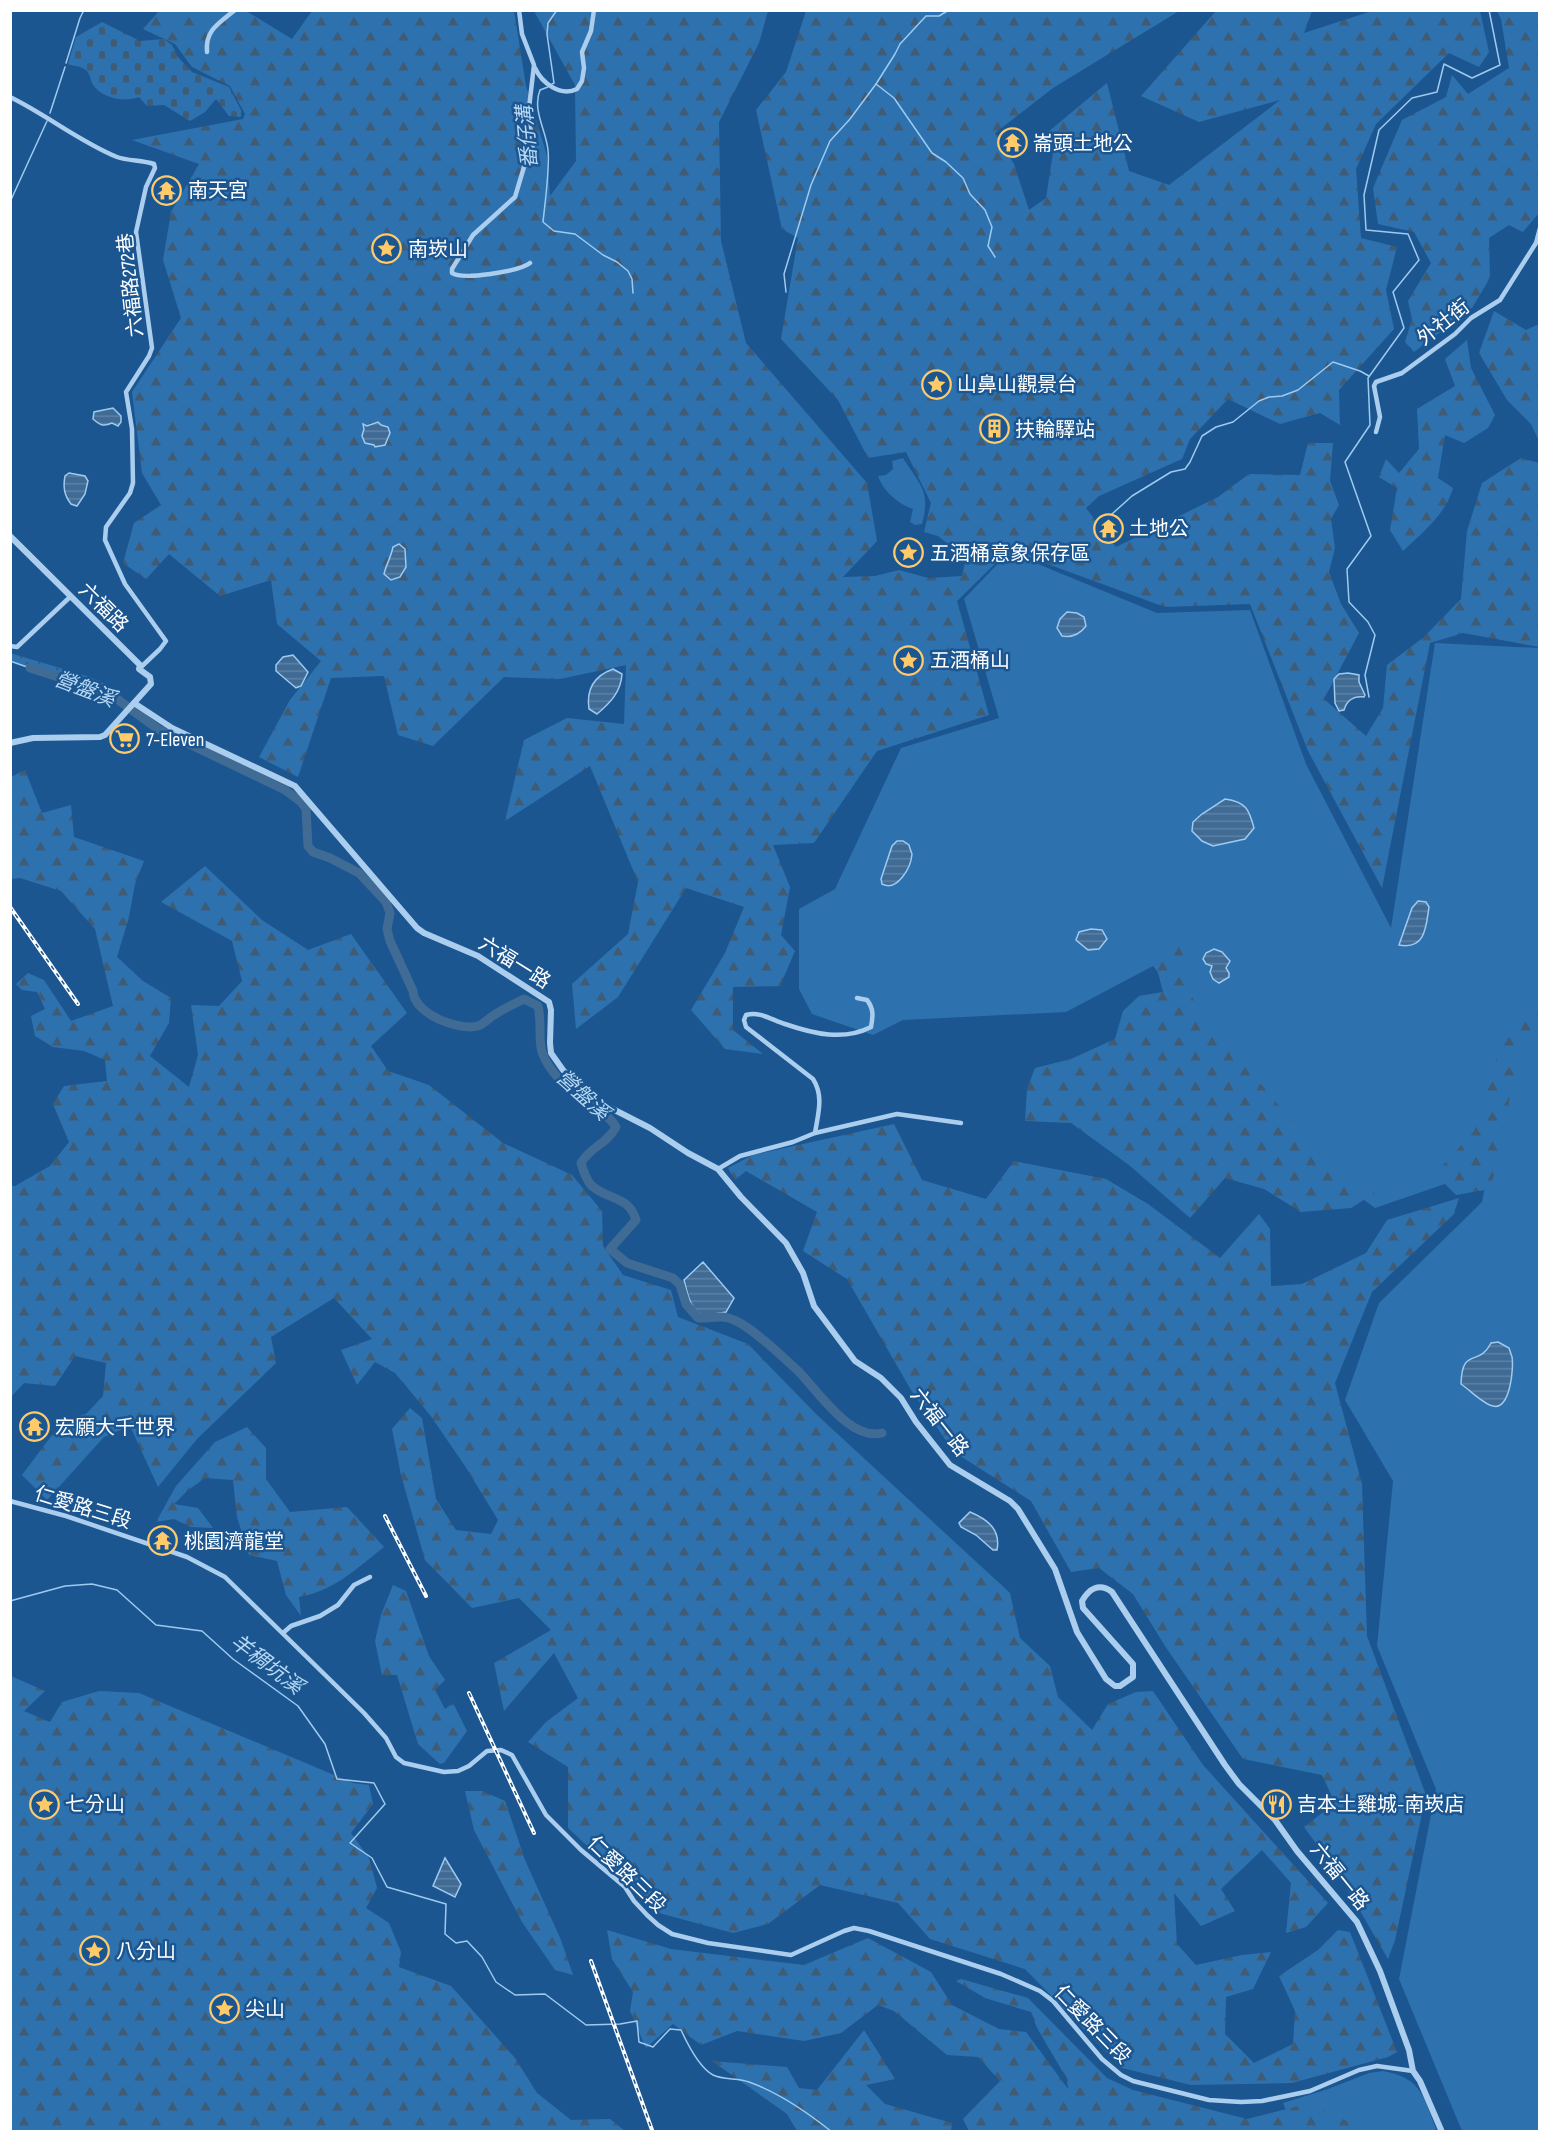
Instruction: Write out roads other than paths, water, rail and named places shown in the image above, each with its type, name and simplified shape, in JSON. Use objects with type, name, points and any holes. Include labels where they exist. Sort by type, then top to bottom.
[{"type":"street","points":[[207,52],[206,40],[216,25],[235,10]]},
{"type":"street","points":[[519,10],[522,34],[540,78],[555,89],[570,92],[577,89],[582,81],[584,68],[582,52],[591,31],[594,10]]},
{"type":"street","points":[[530,263],[524,268],[498,274],[456,276],[452,273],[452,269],[481,225],[515,197],[533,144],[529,122],[534,65]]},
{"type":"street","name":"六福路272巷","points":[[10,97],[101,150],[120,158],[154,164],[155,168],[146,187],[136,232],[152,348],[126,392],[132,429],[133,483],[130,493],[106,527],[105,540],[125,584],[166,641],[139,669]]},
{"type":"street","name":"外社街","points":[[1376,432],[1380,417],[1374,386],[1376,382],[1402,373],[1455,334],[1471,318],[1500,300],[1536,243],[1539,228]]},
{"type":"street","name":"六福路","points":[[10,536],[140,665],[139,669],[150,677],[150,684],[134,703]]},
{"type":"street","points":[[10,646],[16,647],[70,597]]},
{"type":"street","points":[[10,743],[33,738],[100,737],[105,735],[134,703]]},
{"type":"street","name":"六福一路","points":[[134,703],[172,728],[295,786],[417,928],[478,956],[549,1002],[551,1053],[578,1086],[599,1102],[650,1128],[718,1169],[741,1197],[786,1243],[803,1272],[814,1306],[855,1361],[881,1378],[901,1398],[916,1422],[950,1465],[1018,1509],[1055,1569],[1077,1632],[1106,1679],[1120,1686],[1125,1685],[1133,1677],[1133,1664],[1083,1608],[1082,1601],[1093,1588],[1100,1586],[1112,1592],[1239,1784],[1275,1820],[1297,1851],[1357,1922],[1380,1971],[1409,2050],[1413,2071],[1420,2081],[1442,2132]]},
{"type":"street","points":[[815,1133],[820,1089],[813,1079],[746,1027],[744,1020],[746,1015],[755,1012],[817,1033],[858,1034],[871,1027],[873,1015],[872,1006],[867,1000],[857,998]]},
{"type":"street","points":[[718,1169],[740,1156],[793,1142],[815,1133],[897,1114],[962,1123]]},
{"type":"street","name":"仁愛路三段","points":[[10,1501],[66,1516],[187,1557],[225,1577],[378,1727],[396,1757],[404,1763],[444,1772],[458,1771],[469,1766],[487,1752],[501,1750],[512,1755],[546,1815],[581,1850],[625,1887],[647,1915],[672,1934],[708,1943],[791,1955],[844,1931],[854,1928],[869,1930],[1028,1984],[1053,2001],[1102,2059],[1121,2075],[1132,2081],[1209,2100],[1240,2102],[1294,2095],[1310,2091],[1359,2070],[1377,2066],[1413,2071]]},
{"type":"street","points":[[283,1633],[291,1626],[320,1616],[338,1605],[354,1585],[370,1577]]},
{"type":"waterway","points":[[66,63],[84,10]]},
{"type":"waterway","name":"番仔溝","points":[[552,84],[554,83],[547,34],[548,23],[557,10]]},
{"type":"waterway","points":[[786,292],[784,274],[811,185],[830,141],[876,84],[900,44],[926,16],[939,16],[949,10]]},
{"type":"waterway","points":[[1369,697],[1365,675],[1375,635],[1368,622],[1349,602],[1347,569],[1371,536],[1345,462],[1370,425],[1368,378],[1404,328],[1393,292],[1419,260],[1408,234],[1366,230],[1364,195],[1379,130],[1412,98],[1437,92],[1444,64],[1472,78],[1500,65],[1489,10]]},
{"type":"waterway","points":[[50,113],[65,67]]},
{"type":"waterway","points":[[876,84],[894,98],[932,153],[963,178],[970,194],[985,210],[992,227],[988,246],[995,257]]},
{"type":"waterway","name":"番仔溝","points":[[548,87],[540,90],[538,98],[548,157],[543,222],[554,231],[575,234],[603,255],[617,262],[628,271],[632,279],[633,293]]},
{"type":"waterway","points":[[10,202],[47,121]]},
{"type":"waterway","points":[[1112,514],[1132,496],[1171,472],[1185,469],[1202,436],[1216,427],[1233,422],[1259,401],[1298,390],[1333,362],[1369,376]]},
{"type":"waterway","name":"營盤溪","points":[[10,661],[30,668]]},
{"type":"waterway","name":"營盤溪","points":[[30,668],[93,688],[117,699],[158,729],[285,790],[301,802],[306,809],[308,846],[313,852],[359,873],[386,902],[390,913],[387,929],[390,941],[415,999],[429,1014],[449,1023],[470,1027],[480,1025],[524,999],[538,1006],[541,1047],[549,1066],[572,1091],[606,1116],[616,1127],[608,1138],[589,1153],[581,1163],[591,1185],[623,1202],[633,1212],[636,1220],[610,1249],[627,1263],[673,1278],[680,1285],[686,1304],[698,1318],[729,1318],[750,1329],[799,1372],[825,1402],[847,1422],[858,1430],[882,1433]]},
{"type":"waterway","name":"羊稠坑溪","points":[[10,1601],[65,1586],[92,1584],[117,1590],[156,1625],[202,1631],[233,1659],[298,1706],[325,1744],[337,1779],[374,1783],[385,1804],[350,1843],[372,1858],[387,1887],[446,1904],[445,1934],[456,1943],[467,1941],[482,1957],[496,1982],[515,1995],[545,1994],[586,2025],[637,2021],[639,2042],[653,2047],[670,2029],[681,2030],[690,2048],[708,2072],[721,2078],[745,2081],[760,2086],[803,2110],[832,2132]]},
{"type":"railway","points":[[10,907],[78,1004]]},
{"type":"railway","points":[[385,1516],[426,1596]]},
{"type":"railway","points":[[469,1693],[534,1833]]},
{"type":"railway","points":[[591,1961],[652,2130]]},
{"type":"place","name":"崙頭土地公","points":[[1012,143]]},
{"type":"place","name":"南天宮","points":[[167,190]]},
{"type":"place","name":"南崁山","points":[[387,249]]},
{"type":"place","name":"山鼻山觀景台","points":[[936,384]]},
{"type":"place","name":"扶輪驛站","points":[[994,429]]},
{"type":"place","name":"土地公","points":[[1108,528]]},
{"type":"place","name":"五酒桶意象保存區","points":[[909,553]]},
{"type":"place","name":"五酒桶山","points":[[909,660]]},
{"type":"place","name":"7-Eleven","points":[[125,739]]},
{"type":"place","name":"宏願大千世界","points":[[34,1427]]},
{"type":"place","name":"桃園濟龍堂","points":[[163,1541]]},
{"type":"place","name":"七分山","points":[[44,1804]]},
{"type":"place","name":"吉本土雞城-南崁店","points":[[1276,1804]]},
{"type":"place","name":"八分山","points":[[95,1951]]},
{"type":"place","name":"尖山","points":[[224,2009]]}]
